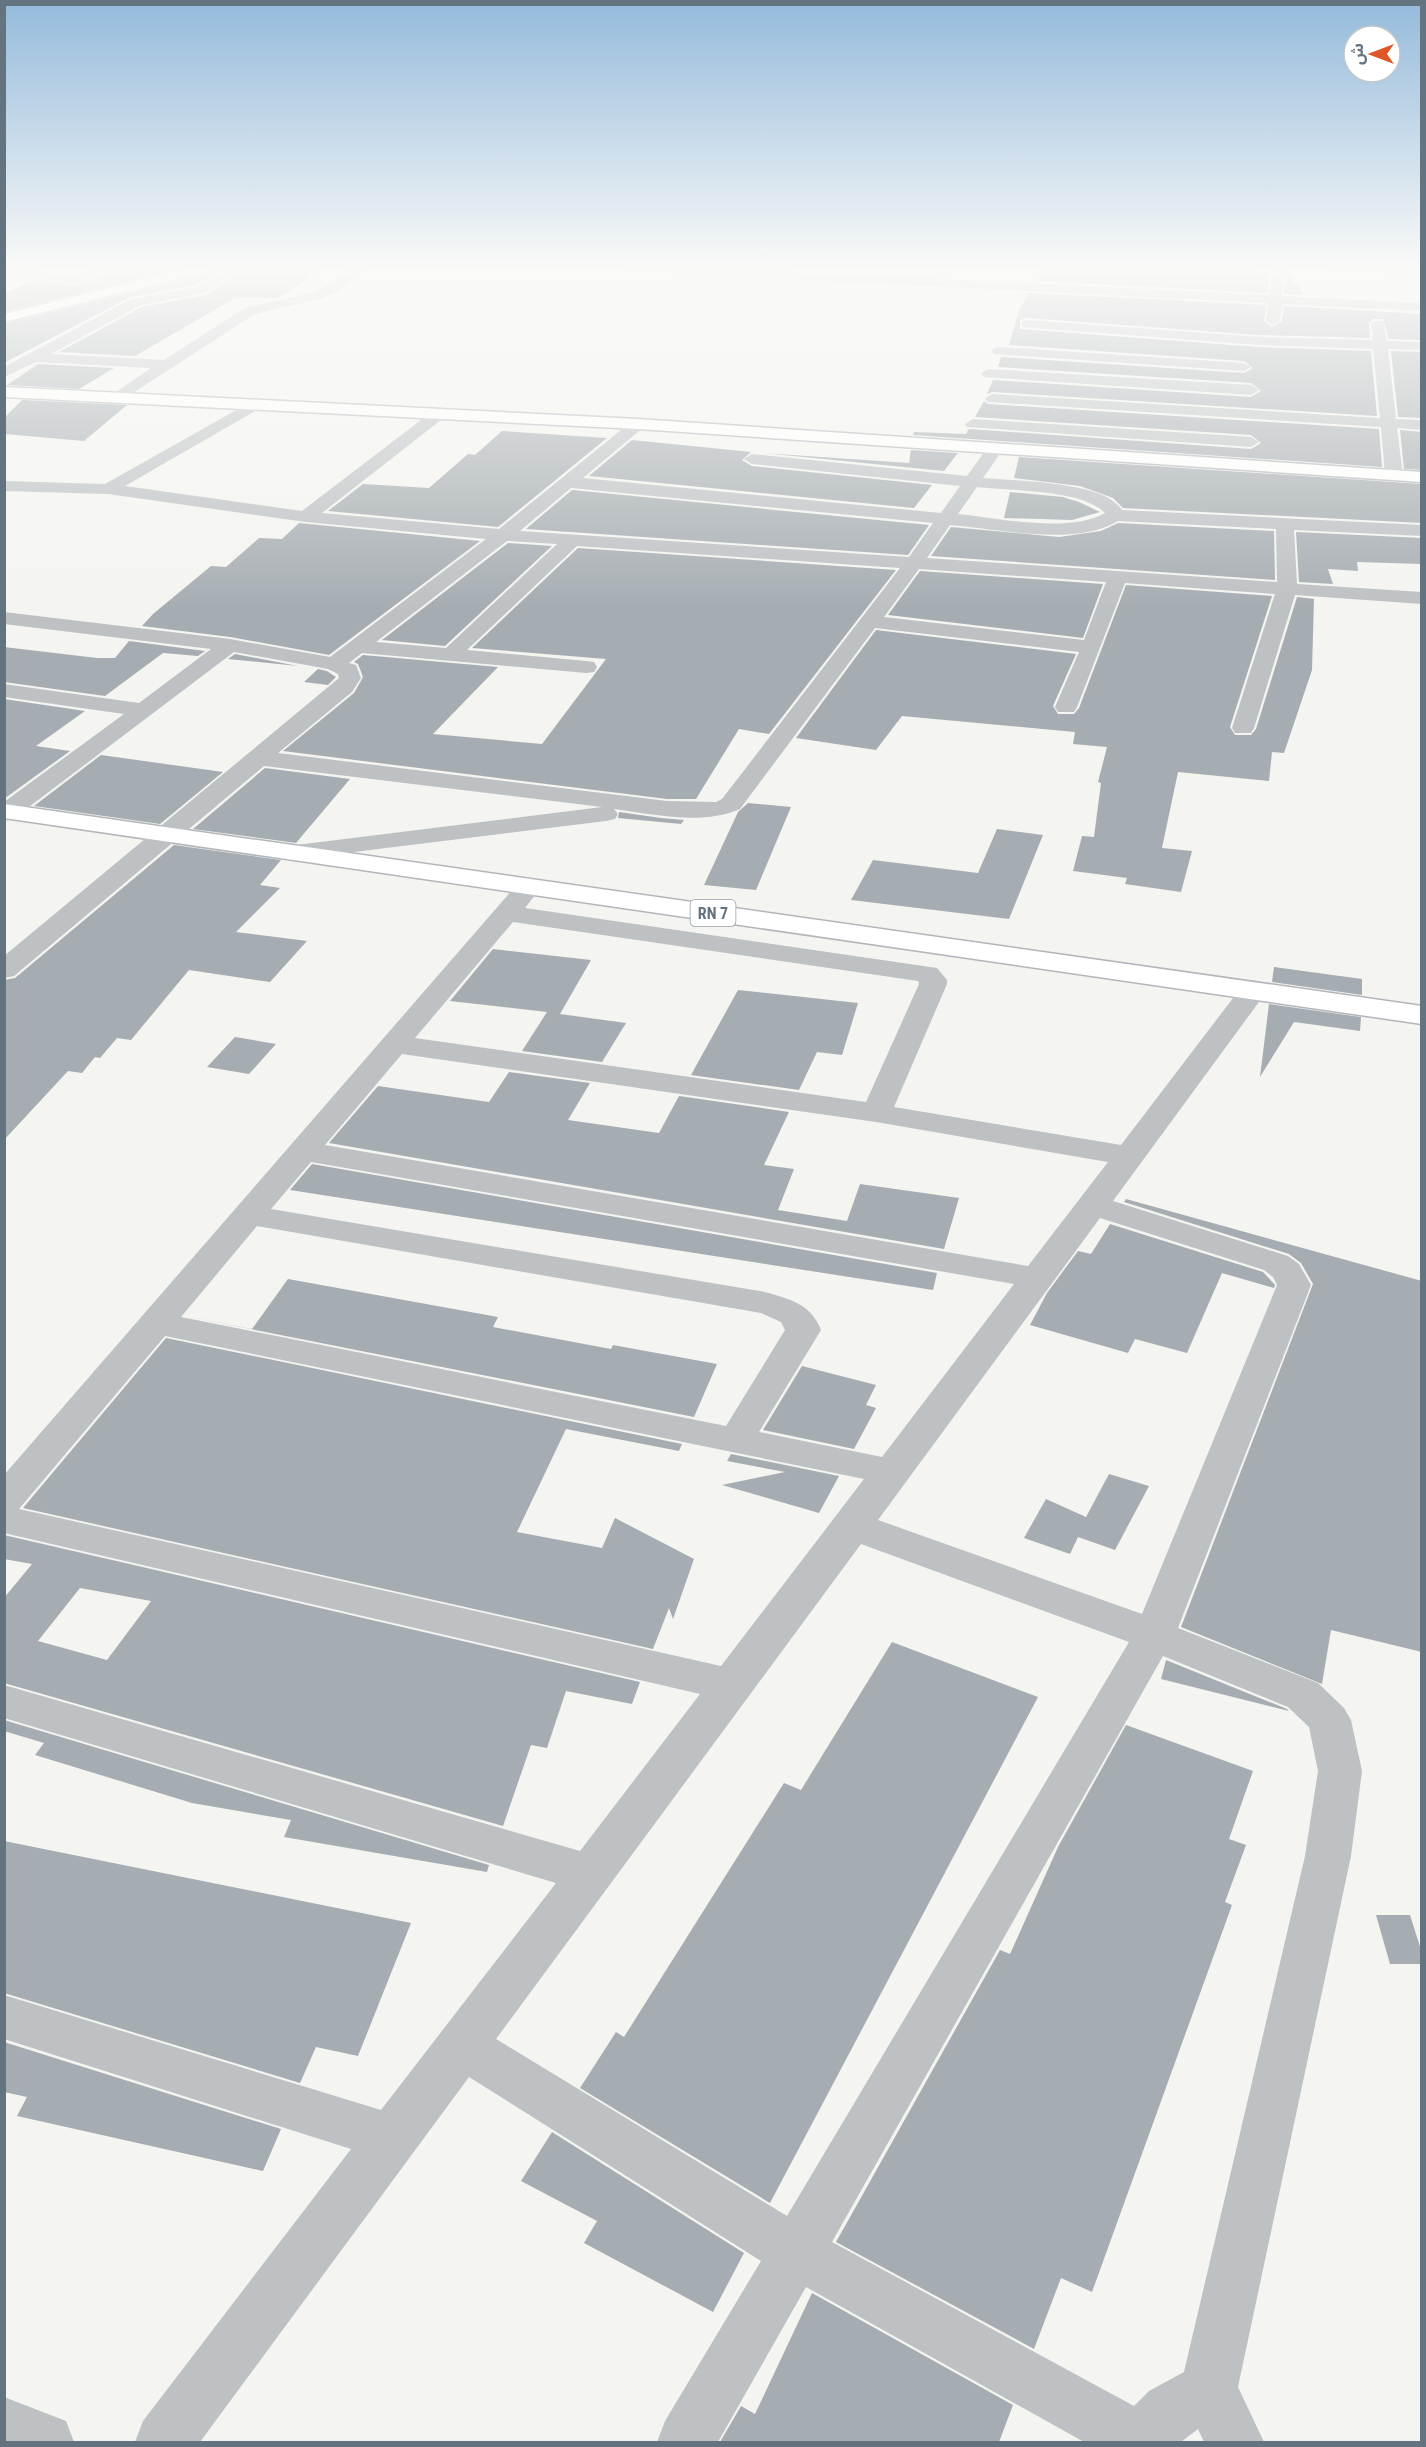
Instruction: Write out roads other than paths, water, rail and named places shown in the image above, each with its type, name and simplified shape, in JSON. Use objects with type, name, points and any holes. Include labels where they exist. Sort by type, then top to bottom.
[{"type":"street","points":[[117,397],[142,381]]},
{"type":"street","points":[[973,446],[973,424],[993,399],[990,381]]},
{"type":"street","points":[[1107,381],[1251,390]]},
{"type":"street","points":[[1251,381],[1251,441],[1261,466]]},
{"type":"street","points":[[1383,381],[1394,475]]},
{"type":"street","points":[[4,392],[638,424],[1422,477]]},
{"type":"street","points":[[993,399],[1422,425]]},
{"type":"street","points":[[108,489],[256,404]]},
{"type":"street","points":[[306,517],[440,413]]},
{"type":"street","points":[[334,664],[503,535],[638,424]]},
{"type":"street","points":[[973,424],[1251,441]]},
{"type":"street","points":[[782,434],[747,463],[973,481],[1072,492],[1099,500],[1113,509],[1114,516]]},
{"type":"street","points":[[258,758],[667,807],[715,809],[731,804],[915,563],[996,448]]},
{"type":"street","points":[[709,495],[726,481]]},
{"type":"street","points":[[568,482],[945,520],[1050,528],[1106,522],[1114,516],[1422,531]]},
{"type":"street","points":[[7,487],[108,489],[306,517],[503,535],[1422,598]]},
{"type":"street","points":[[1243,728],[1287,588],[1285,524]]},
{"type":"street","points":[[450,655],[573,539]]},
{"type":"street","points":[[1066,707],[1092,647],[1118,577]]},
{"type":"street","points":[[4,618],[230,645],[334,664],[348,670],[350,678],[344,687],[4,970]]},
{"type":"street","points":[[870,621],[1092,647]]},
{"type":"street","points":[[6,812],[230,645]]},
{"type":"street","points":[[357,646],[586,667]]},
{"type":"street","points":[[4,690],[143,710]]},
{"type":"street","points":[[289,852],[667,807]]},
{"type":"street","name":"RN 7","points":[[6,812],[1422,1015]]},
{"type":"street","points":[[4,1502],[529,886]]},
{"type":"street","points":[[507,913],[927,974],[933,980],[933,984],[876,1113]]},
{"type":"street","points":[[164,2442],[1253,991]]},
{"type":"street","points":[[395,1044],[876,1113],[1130,1156]]},
{"type":"street","points":[[303,1151],[1038,1278]]},
{"type":"street","points":[[686,2442],[1154,1635],[1294,1285],[1287,1271],[1276,1263],[1094,1204]]},
{"type":"street","points":[[249,1215],[753,1300],[787,1309],[800,1319],[803,1329],[735,1441]]},
{"type":"street","points":[[157,1323],[892,1472]]},
{"type":"street","points":[[4,1519],[732,1685]]},
{"type":"street","points":[[852,1526],[1154,1635],[1303,1695],[1329,1720],[1340,1771],[1328,1856],[1209,2391],[1235,2442]]},
{"type":"street","points":[[4,1701],[591,1874]]},
{"type":"street","points":[[4,2017],[392,2138]]},
{"type":"street","points":[[462,2045],[796,2252],[1140,2442],[1170,2412],[1209,2391]]},
{"type":"street","points":[[4,2426],[45,2442]]}]
